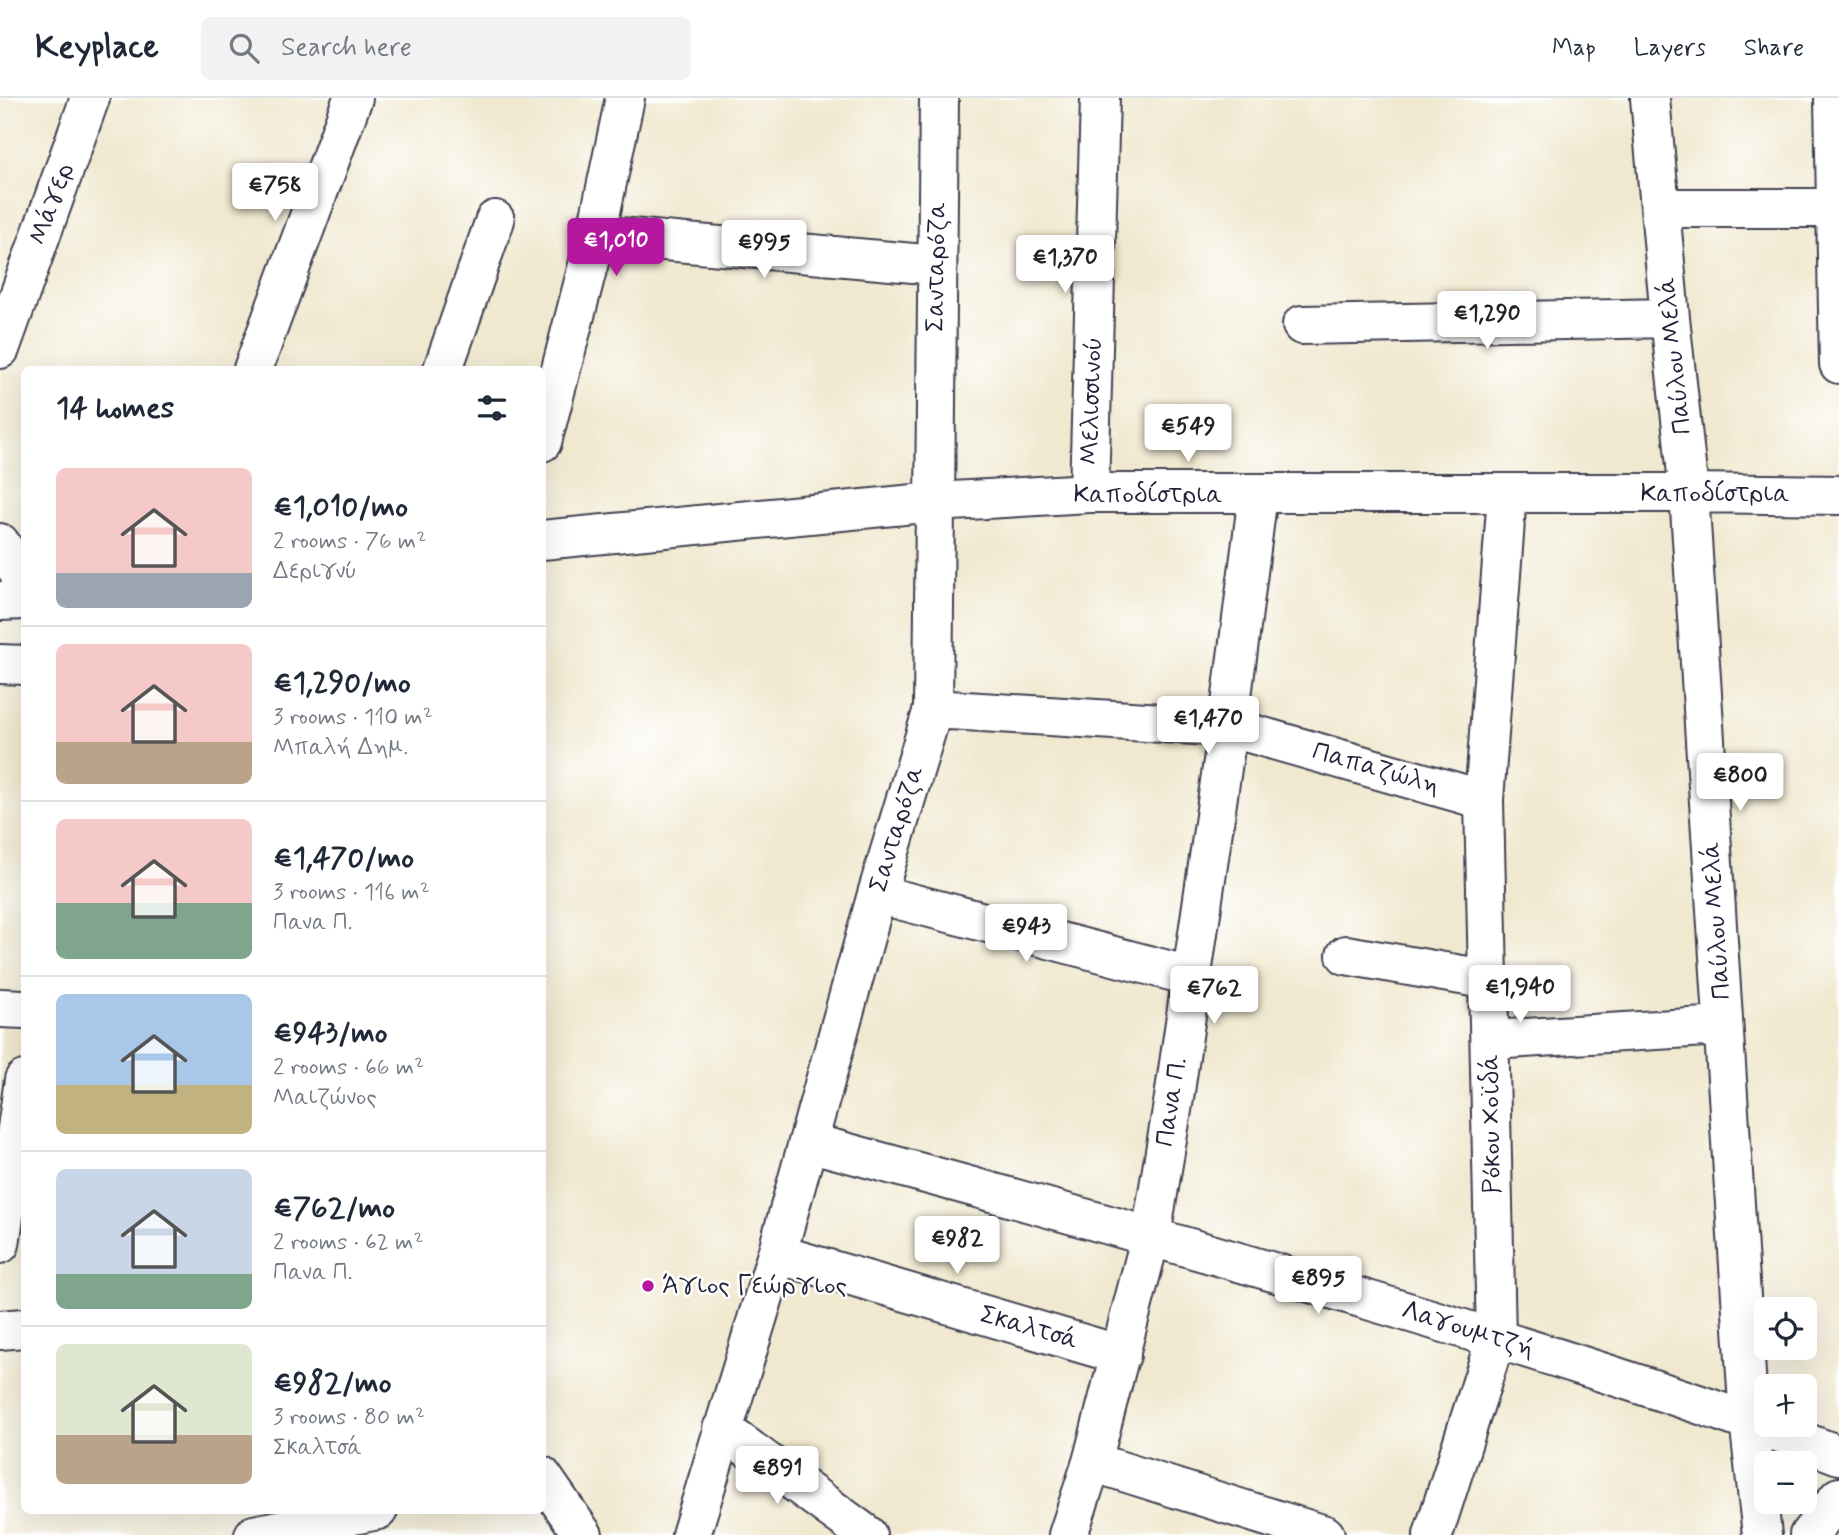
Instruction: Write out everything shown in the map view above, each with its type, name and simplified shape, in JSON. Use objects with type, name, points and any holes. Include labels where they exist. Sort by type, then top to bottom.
[{"type":"street","name":"Μάγερ","points":[[0,349],[90,98]]},
{"type":"street","points":[[254,366],[353,98]]},
{"type":"street","points":[[546,427],[596,235],[625,98]]},
{"type":"street","name":"Σανταρόζα","points":[[691,1535],[777,1254],[877,894],[933,709],[939,98]]},
{"type":"street","name":"Μελισσινού","points":[[1089,493],[1100,98]]},
{"type":"street","name":"Παύλου Μελά","points":[[1650,98],[1689,493],[1749,1420],[1762,1535]]},
{"type":"street","points":[[1834,98],[1839,364]]},
{"type":"street","points":[[1661,208],[1838,208]]},
{"type":"street","points":[[444,366],[495,220]]},
{"type":"street","points":[[596,235],[936,265]]},
{"type":"street","points":[[1302,325],[1670,317]]},
{"type":"street","name":"Καποδίστρια","points":[[546,540],[935,502],[1089,493],[1839,495]]},
{"type":"street","name":"Πανα Π.","points":[[1068,1535],[1092,1462],[1151,1235],[1174,1098],[1228,727],[1258,495]]},
{"type":"street","name":"Ρόκου Χοϊδά","points":[[1433,1535],[1496,1338],[1485,800],[1507,495]]},
{"type":"street","points":[[0,543],[21,575]]},
{"type":"street","points":[[0,601],[21,600]]},
{"type":"street","points":[[0,664],[21,665]]},
{"type":"street","name":"Παπαζώλη","points":[[933,709],[1228,727],[1485,800]]},
{"type":"street","points":[[877,894],[1190,976]]},
{"type":"street","points":[[1346,955],[1490,980]]},
{"type":"street","points":[[0,1008],[21,1009]]},
{"type":"street","points":[[1490,1040],[1723,1026]]},
{"type":"street","points":[[0,1244],[21,1100]]},
{"type":"street","name":"Λαγουμτζή","points":[[808,1142],[1151,1235],[1496,1338],[1749,1420],[1839,1455]]},
{"type":"street","name":"Σκαλτσά","points":[[777,1254],[1121,1355]]},
{"type":"street","points":[[0,1330],[21,1328]]},
{"type":"street","points":[[722,1429],[867,1535]]},
{"type":"street","points":[[1092,1462],[1325,1535]]},
{"type":"street","points":[[546,1482],[583,1535]]},
{"type":"street","points":[[1810,1535],[1839,1497]]},
{"type":"street","points":[[254,1535],[371,1520]]},
{"type":"place","name":"Άγιος Γεώργιος","points":[[648,1286]]}]
